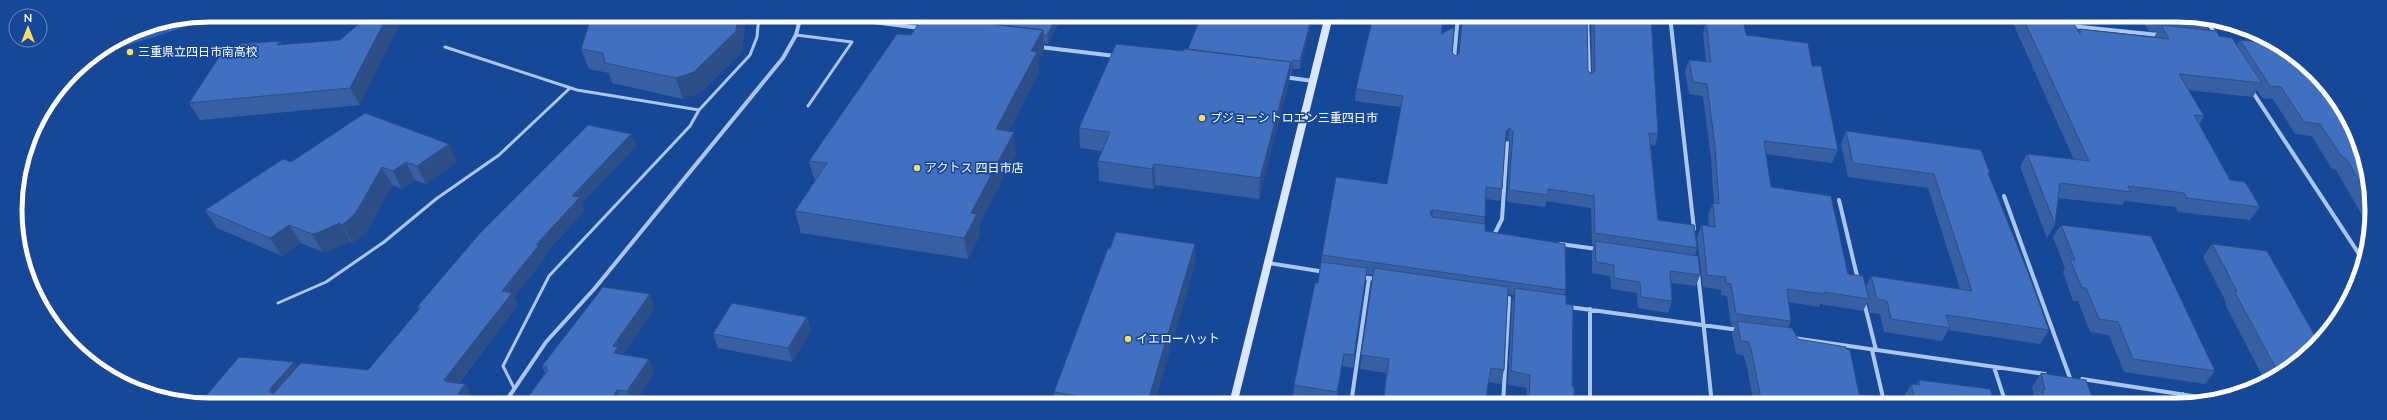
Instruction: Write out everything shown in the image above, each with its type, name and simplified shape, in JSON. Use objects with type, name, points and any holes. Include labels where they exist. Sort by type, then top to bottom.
[{"type":"street","points":[[508,398],[546,342],[595,288],[783,58],[796,35],[799,22]]},
{"type":"street","points":[[877,22],[920,27],[925,32]]},
{"type":"street","points":[[1234,398],[1328,22]]},
{"type":"street","points":[[1454,64],[1458,22]]},
{"type":"street","points":[[1587,22],[1589,82]]},
{"type":"street","points":[[1671,22],[1694,233]]},
{"type":"street","points":[[2063,25],[2165,36]]},
{"type":"street","points":[[2210,25],[2220,42]]},
{"type":"street","points":[[1031,45],[1123,57]]},
{"type":"street","points":[[1282,77],[1313,81]]},
{"type":"street","points":[[2250,88],[2360,255]]},
{"type":"street","points":[[1494,235],[1502,219],[1506,143]]},
{"type":"street","points":[[2004,196],[2070,378]]},
{"type":"street","points":[[1839,200],[1859,283]]},
{"type":"street","points":[[1486,234],[1502,236]]},
{"type":"street","points":[[1557,244],[1604,250]]},
{"type":"street","points":[[1267,263],[1330,272]]},
{"type":"street","points":[[1698,264],[1711,398]]},
{"type":"street","points":[[1353,276],[1385,280]]},
{"type":"street","points":[[1352,398],[1369,278]]},
{"type":"street","points":[[1501,297],[1516,299]]},
{"type":"street","points":[[1503,398],[1509,298]]},
{"type":"street","points":[[1863,298],[1883,398]]},
{"type":"street","points":[[1560,305],[1743,331]]},
{"type":"street","points":[[1590,310],[1590,398]]},
{"type":"street","points":[[1788,338],[2047,374]]},
{"type":"street","points":[[1994,367],[2004,398]]},
{"type":"street","points":[[2063,377],[2198,397]]},
{"type":"street","points":[[2183,394],[2185,398]]},
{"type":"lane","points":[[514,388],[503,366],[549,276],[690,126],[699,110],[750,55],[757,37],[758,22]]},
{"type":"lane","points":[[796,35],[852,42],[808,106]]},
{"type":"lane","points":[[446,47],[570,88],[699,110]]},
{"type":"lane","points":[[278,303],[326,282],[384,242],[436,199],[499,155],[570,88]]},
{"type":"shaded area","points":[[184,24],[182,28],[111,51],[138,36],[161,28]]},
{"type":"building","points":[[361,22],[384,22],[350,88],[189,103],[223,51],[239,44],[280,41],[277,45],[340,40]]},
{"type":"building","points":[[590,22],[737,22],[736,31],[694,72],[676,78],[605,63],[603,53],[581,49]]},
{"type":"building","name":"アクトス 四日市店","points":[[920,22],[975,22],[1043,30],[1031,51],[1037,52],[996,129],[1014,132],[971,213],[977,214],[964,238],[795,211],[827,163],[809,161],[897,34],[911,35]]},
{"type":"building","points":[[975,22],[1054,22],[1047,35],[1043,35],[1043,30]]},
{"type":"building","points":[[1199,22],[1310,22],[1300,61],[1293,60],[1292,66],[1290,66],[1291,62],[1188,49]]},
{"type":"building","points":[[1372,22],[1442,22],[1441,34],[1454,27],[1452,53],[1456,56],[1459,53],[1462,24],[1466,22],[1587,22],[1588,71],[1592,74],[1595,70],[1594,22],[1651,22],[1658,134],[1649,133],[1658,220],[1694,225],[1697,248],[1595,233],[1594,196],[1548,189],[1548,195],[1509,190],[1513,132],[1510,128],[1506,131],[1502,189],[1486,187],[1485,217],[1433,210],[1430,212],[1432,217],[1485,224],[1485,231],[1565,244],[1566,290],[1322,255],[1336,177],[1387,184],[1403,96],[1356,89]]},
{"type":"building","points":[[1706,22],[1742,22],[1742,24],[1744,24],[1746,35],[1808,43],[1812,66],[1821,66],[1838,150],[1764,141],[1771,187],[1831,196],[1848,274],[1863,276],[1869,299],[1824,292],[1825,294],[1787,289],[1791,321],[1736,314],[1731,284],[1726,283],[1726,277],[1707,275],[1702,225],[1715,227],[1713,203],[1719,204],[1715,147],[1707,84],[1693,82],[1689,60],[1711,62]]},
{"type":"building","points":[[2025,22],[2073,22],[2080,34],[2080,29],[2169,39],[2161,25],[2216,31],[2219,36],[2232,38],[2262,83],[2179,74],[2204,116],[2194,115],[2230,180],[2245,182],[2260,207],[2187,198],[2184,193],[2128,186],[2131,192],[2060,183],[2055,224],[2027,154],[2089,161]]},
{"type":"building","points":[[2240,40],[2263,42],[2271,47],[2301,69],[2318,86],[2340,116],[2351,138],[2359,161],[2363,188],[2346,158],[2342,157],[2320,124],[2304,122],[2281,87],[2270,86]]},
{"type":"building","name":"プジョーシトロエン三重四日市","points":[[1116,44],[1183,51],[1184,49],[1291,62],[1260,178],[1154,164],[1152,169],[1098,161],[1110,132],[1079,128]]},
{"type":"building","points":[[365,113],[449,144],[417,166],[406,162],[393,171],[382,167],[355,214],[342,225],[340,223],[317,233],[312,234],[289,225],[270,238],[205,210],[283,159],[291,162]]},
{"type":"building","points":[[588,125],[631,134],[572,196],[580,197],[536,245],[539,245],[502,291],[512,293],[444,380],[448,382],[465,384],[458,394],[464,395],[462,398],[204,398],[239,357],[294,362],[270,389],[270,392],[273,394],[301,363],[368,370],[421,307],[417,307],[481,232]]},
{"type":"building","points":[[1846,131],[1981,150],[1990,173],[1988,173],[2028,272],[2049,330],[1946,315],[1950,328],[1891,319],[1887,301],[1877,299],[1871,276],[1972,291],[1934,174],[1853,163]]},
{"type":"building","points":[[2061,225],[2151,236],[2215,371],[2133,359],[2118,322],[2099,319],[2086,288],[2082,288],[2070,259],[2075,260]]},
{"type":"building","name":"イエローハット","points":[[1116,232],[1195,244],[1149,398],[1089,398],[1054,392],[1108,248],[1110,249]]},
{"type":"building","points":[[1595,241],[1698,256],[1700,275],[1670,271],[1672,301],[1641,297],[1640,282],[1614,278],[1614,265],[1596,262]]},
{"type":"building","points":[[2212,244],[2267,251],[2316,337],[2301,351],[2276,369],[2234,291],[2237,291]]},
{"type":"building","points":[[1321,262],[1367,268],[1354,355],[1344,354],[1337,392],[1294,385],[1315,283],[1318,283]]},
{"type":"building","points":[[1374,268],[1508,287],[1504,370],[1491,368],[1486,398],[1384,398],[1389,359],[1361,355]]},
{"type":"building","points":[[603,287],[650,294],[613,346],[618,347],[614,353],[649,359],[627,391],[617,390],[612,398],[527,398],[548,370],[546,369],[547,367],[542,366]]},
{"type":"building","points":[[1515,288],[1566,295],[1566,304],[1573,305],[1572,386],[1574,387],[1574,398],[1529,398],[1530,375],[1511,371]]},
{"type":"building","points":[[732,303],[807,317],[788,348],[713,334]]},
{"type":"building","points":[[1737,321],[1792,328],[1798,339],[1846,347],[1846,349],[1850,350],[1859,394],[1884,398],[1761,398],[1751,349],[1748,342],[1741,341]]},
{"type":"building","points":[[2041,373],[2086,380],[2092,398],[2045,398],[2042,390],[2045,390]]},
{"type":"building","points":[[1919,380],[1990,389],[1993,398],[1915,398],[1911,384],[1920,385]]},
{"type":"place","name":"三重県立四日市南高校","points":[[130,52]]},
{"type":"place","name":"プジョーシトロエン三重四日市","points":[[1202,118]]},
{"type":"place","name":"アクトス 四日市店","points":[[917,168]]},
{"type":"place","name":"イエローハット","points":[[1128,339]]}]
